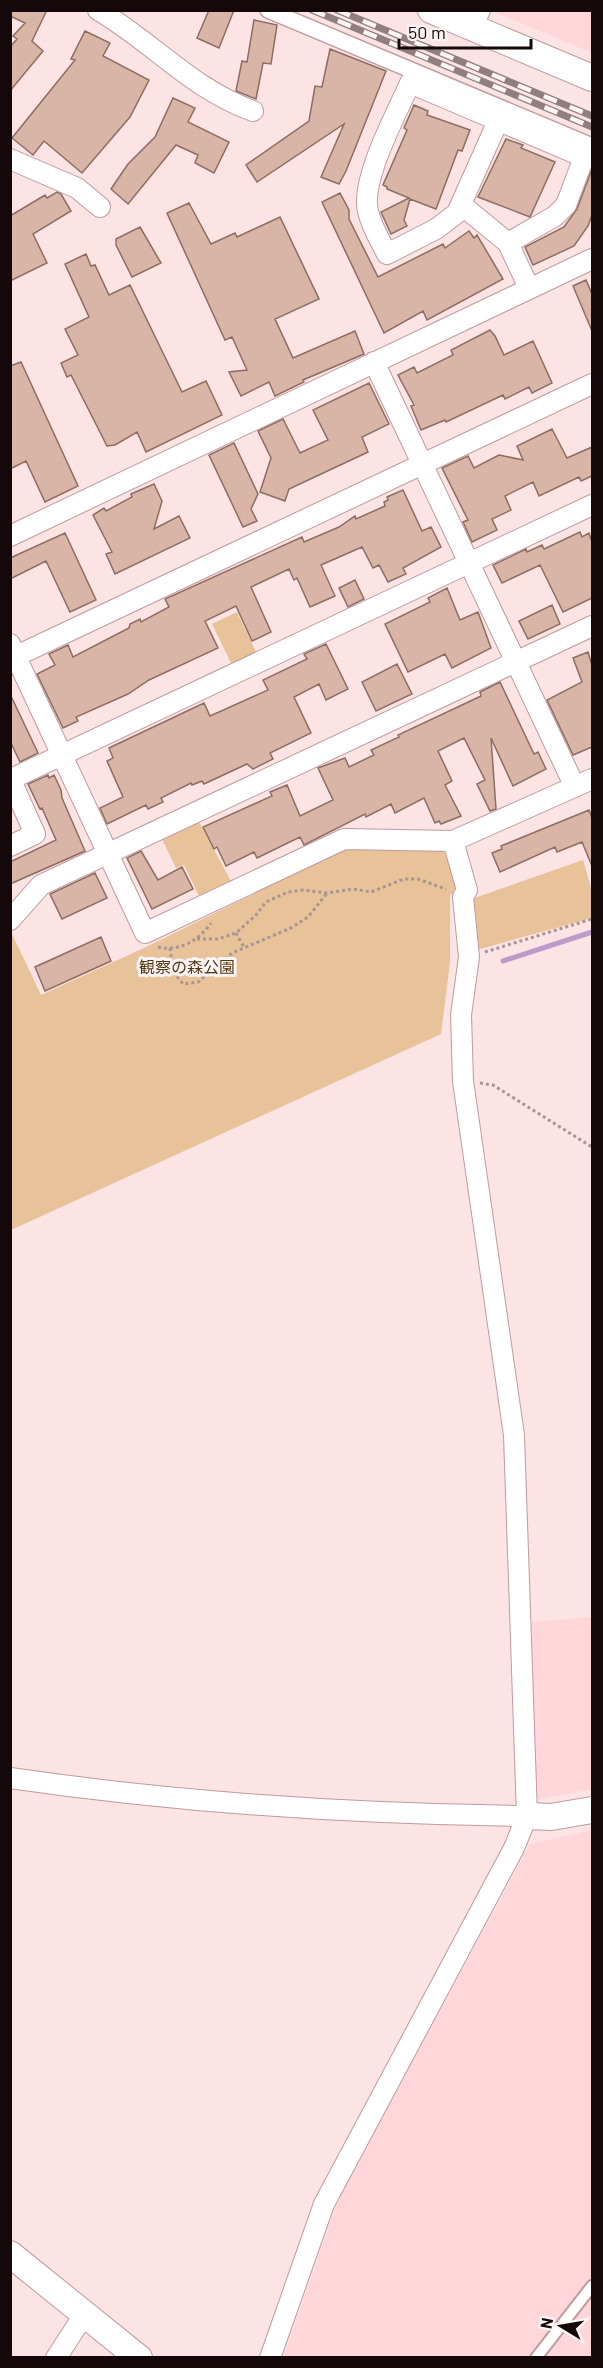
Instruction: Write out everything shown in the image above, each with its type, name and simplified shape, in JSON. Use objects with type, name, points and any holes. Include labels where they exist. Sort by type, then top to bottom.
[{"type":"street","points":[[98,10],[118,22],[189,78],[225,100],[253,111]]},
{"type":"street","points":[[268,10],[592,146]]},
{"type":"street","points":[[431,10],[476,19],[592,78]]},
{"type":"street","points":[[498,121],[463,206],[444,225],[387,254],[367,210],[367,186],[410,83],[584,157],[566,205],[549,220],[508,243]]},
{"type":"street","points":[[10,159],[77,188],[100,207]]},
{"type":"street","points":[[463,206],[508,243],[529,288]]},
{"type":"street","points":[[10,536],[592,259]]},
{"type":"street","points":[[374,362],[421,465],[515,661],[584,783],[453,841],[344,838],[145,933],[63,756],[12,653],[421,465],[592,384]]},
{"type":"street","points":[[10,846],[35,834],[11,779],[592,505]]},
{"type":"street","points":[[10,920],[42,885],[592,626]]},
{"type":"street","points":[[270,2358],[324,2204],[514,1848],[527,1816],[514,1435],[463,1081],[461,1015],[469,957],[463,897],[467,890],[453,841]]},
{"type":"street","points":[[10,1778],[129,1795],[389,1815],[551,1817],[592,1810]]},
{"type":"street","points":[[10,2254],[139,2358]]},
{"type":"street","points":[[56,2358],[84,2315]]},
{"type":"lane","points":[[536,2358],[592,2286]]},
{"type":"path","points":[[197,939],[218,939],[236,933],[256,915],[266,902],[276,895],[303,890],[327,893],[353,889],[371,892],[404,879],[418,879],[463,897]]},
{"type":"path","points":[[170,948],[173,971],[183,984],[198,982],[213,968],[244,947],[299,923],[320,904],[327,893]]},
{"type":"path","points":[[469,957],[592,919]]},
{"type":"path","points":[[236,933],[244,947]]},
{"type":"path","points":[[463,1081],[494,1085],[592,1147]]},
{"type":"shaded area","points":[[492,11],[592,11],[592,53]]},
{"type":"shaded area","points":[[592,1617],[592,1789],[536,1800],[531,1622]]},
{"type":"shaded area","points":[[592,1830],[592,2357],[283,2358],[340,2195],[530,1844]]},
{"type":"green space","points":[[237,612],[257,654],[232,665],[212,624]]},
{"type":"green space","points":[[199,822],[232,883],[200,898],[184,865],[176,868],[162,839]]},
{"type":"green space","name":"観察の森公園","points":[[347,848],[440,848],[447,857],[454,877],[456,895],[450,894],[450,962],[441,1034],[11,1230],[11,932],[41,995],[144,948]]},
{"type":"green space","points":[[583,860],[592,891],[592,918],[473,951],[469,900]]},
{"type":"building","points":[[10,10],[47,10],[32,41],[43,51],[10,91],[10,47],[17,39],[13,36],[25,23],[10,16]]},
{"type":"building","points":[[209,10],[234,10],[219,48],[197,38]]},
{"type":"building","points":[[254,20],[277,25],[271,64],[263,63],[256,99],[236,91],[242,61],[247,62]]},
{"type":"building","points":[[85,31],[110,43],[103,56],[149,80],[130,117],[82,173],[44,141],[33,155],[12,138],[75,60],[71,59]]},
{"type":"building","points":[[330,49],[386,71],[339,184],[321,177],[344,124],[257,182],[246,165],[309,121],[315,86],[322,87]]},
{"type":"building","points":[[173,98],[195,108],[188,122],[229,142],[214,173],[195,163],[198,155],[176,145],[128,204],[111,189],[128,164],[155,137]]},
{"type":"building","points":[[414,105],[428,111],[427,115],[470,130],[462,151],[458,150],[436,209],[410,199],[404,220],[407,226],[391,234],[381,212],[409,198],[383,185],[407,130],[404,128]]},
{"type":"building","points":[[506,139],[555,162],[530,217],[478,197]]},
{"type":"building","points":[[592,169],[592,215],[588,226],[574,246],[533,265],[525,247],[564,227],[577,209]]},
{"type":"building","points":[[57,192],[61,194],[71,211],[33,234],[47,263],[10,281],[10,216],[45,195],[47,198]]},
{"type":"building","points":[[340,193],[349,210],[349,219],[378,277],[443,244],[445,248],[469,231],[474,238],[477,235],[503,279],[427,320],[423,311],[384,333],[322,202]]},
{"type":"building","points":[[189,203],[211,244],[235,233],[237,237],[280,217],[319,299],[275,319],[293,358],[355,331],[364,354],[303,380],[304,382],[275,396],[269,382],[241,396],[229,372],[247,370],[232,337],[225,340],[167,213]]},
{"type":"building","points":[[140,227],[161,263],[132,277],[116,245],[116,239]]},
{"type":"building","points":[[86,254],[91,266],[95,265],[109,295],[130,285],[182,392],[206,381],[222,415],[146,452],[137,432],[115,445],[107,446],[71,375],[67,377],[61,363],[78,355],[65,329],[89,317],[65,264]]},
{"type":"building","points":[[586,280],[592,294],[592,331],[573,286]]},
{"type":"building","points":[[490,330],[504,355],[533,341],[552,383],[532,393],[529,387],[505,399],[503,395],[446,422],[445,420],[421,430],[411,406],[414,405],[398,375],[414,367],[417,373],[453,355],[451,350]]},
{"type":"building","points":[[21,362],[78,486],[45,502],[26,461],[10,469],[10,366]]},
{"type":"building","points":[[369,383],[389,424],[362,437],[368,452],[289,489],[285,501],[260,492],[271,458],[258,431],[283,419],[300,453],[328,440],[313,410]]},
{"type":"building","points":[[552,429],[567,458],[592,447],[592,476],[581,481],[579,477],[539,496],[533,482],[505,496],[511,510],[492,519],[497,530],[472,542],[463,522],[468,520],[442,468],[468,456],[474,468],[499,455],[523,460],[517,446]]},
{"type":"building","points":[[234,443],[258,494],[251,509],[257,521],[243,527],[209,455]]},
{"type":"building","points":[[154,484],[162,501],[154,529],[179,516],[190,538],[115,574],[106,554],[112,552],[93,515],[104,508],[106,511],[132,497],[131,494]]},
{"type":"building","points":[[403,490],[422,531],[431,527],[441,547],[403,568],[406,574],[388,582],[379,565],[373,568],[362,547],[321,565],[335,596],[310,607],[297,578],[294,580],[289,569],[251,587],[271,632],[252,641],[236,606],[205,621],[218,648],[149,680],[128,694],[76,717],[78,721],[63,728],[37,674],[55,665],[49,654],[68,645],[73,657],[129,628],[130,624],[140,619],[141,622],[169,607],[165,599],[302,537],[304,542],[339,527],[355,516],[356,519],[385,506],[384,502],[388,500],[387,497]]},
{"type":"building","points":[[580,532],[582,537],[589,533],[592,542],[592,598],[563,612],[540,565],[502,583],[493,565],[526,549],[527,552],[542,545],[544,549]]},
{"type":"building","points":[[65,533],[96,600],[70,612],[46,561],[10,579],[10,558]]},
{"type":"building","points":[[355,580],[364,599],[348,607],[339,588]]},
{"type":"building","points":[[447,588],[460,620],[478,612],[491,648],[452,668],[445,654],[408,672],[385,624],[430,602],[428,598]]},
{"type":"building","points":[[552,605],[560,624],[528,639],[519,621]]},
{"type":"building","points":[[326,644],[348,689],[326,700],[319,684],[294,697],[311,733],[270,753],[273,759],[253,769],[247,764],[204,784],[202,781],[192,785],[191,783],[161,798],[163,802],[148,809],[146,805],[107,824],[100,808],[123,797],[107,761],[113,758],[109,748],[204,703],[210,716],[268,690],[263,680],[307,659],[304,654]]},
{"type":"building","points":[[588,652],[592,665],[592,747],[573,755],[547,700],[582,682],[573,658]]},
{"type":"building","points":[[397,664],[412,694],[376,711],[362,682]]},
{"type":"building","points":[[500,682],[534,754],[538,752],[546,769],[513,786],[491,738],[496,809],[490,811],[477,784],[485,780],[464,738],[438,751],[452,781],[445,785],[461,816],[441,824],[439,821],[435,823],[424,798],[395,813],[391,804],[366,817],[365,814],[304,845],[300,837],[257,858],[254,852],[226,866],[217,847],[214,849],[203,827],[272,796],[270,792],[287,785],[300,816],[333,800],[318,768],[345,758],[349,767],[374,755],[371,750],[481,696],[480,692]]},
{"type":"building","points":[[10,694],[38,753],[20,762],[10,741]]},
{"type":"building","points":[[48,775],[49,778],[54,775],[85,851],[10,884],[10,862],[56,840],[28,784]]},
{"type":"building","points":[[589,810],[592,818],[592,866],[582,842],[557,852],[555,847],[500,872],[492,853],[502,849],[501,846]]},
{"type":"building","points":[[141,851],[158,880],[182,867],[193,889],[152,909],[127,858]]},
{"type":"building","points":[[95,873],[107,898],[62,919],[50,894]]},
{"type":"building","points":[[101,937],[111,961],[45,991],[35,967]]},
{"type":"waterway","points":[[503,961],[592,932]]},
{"type":"railway","points":[[312,10],[592,127]]},
{"type":"railway","points":[[337,10],[592,116]]}]
